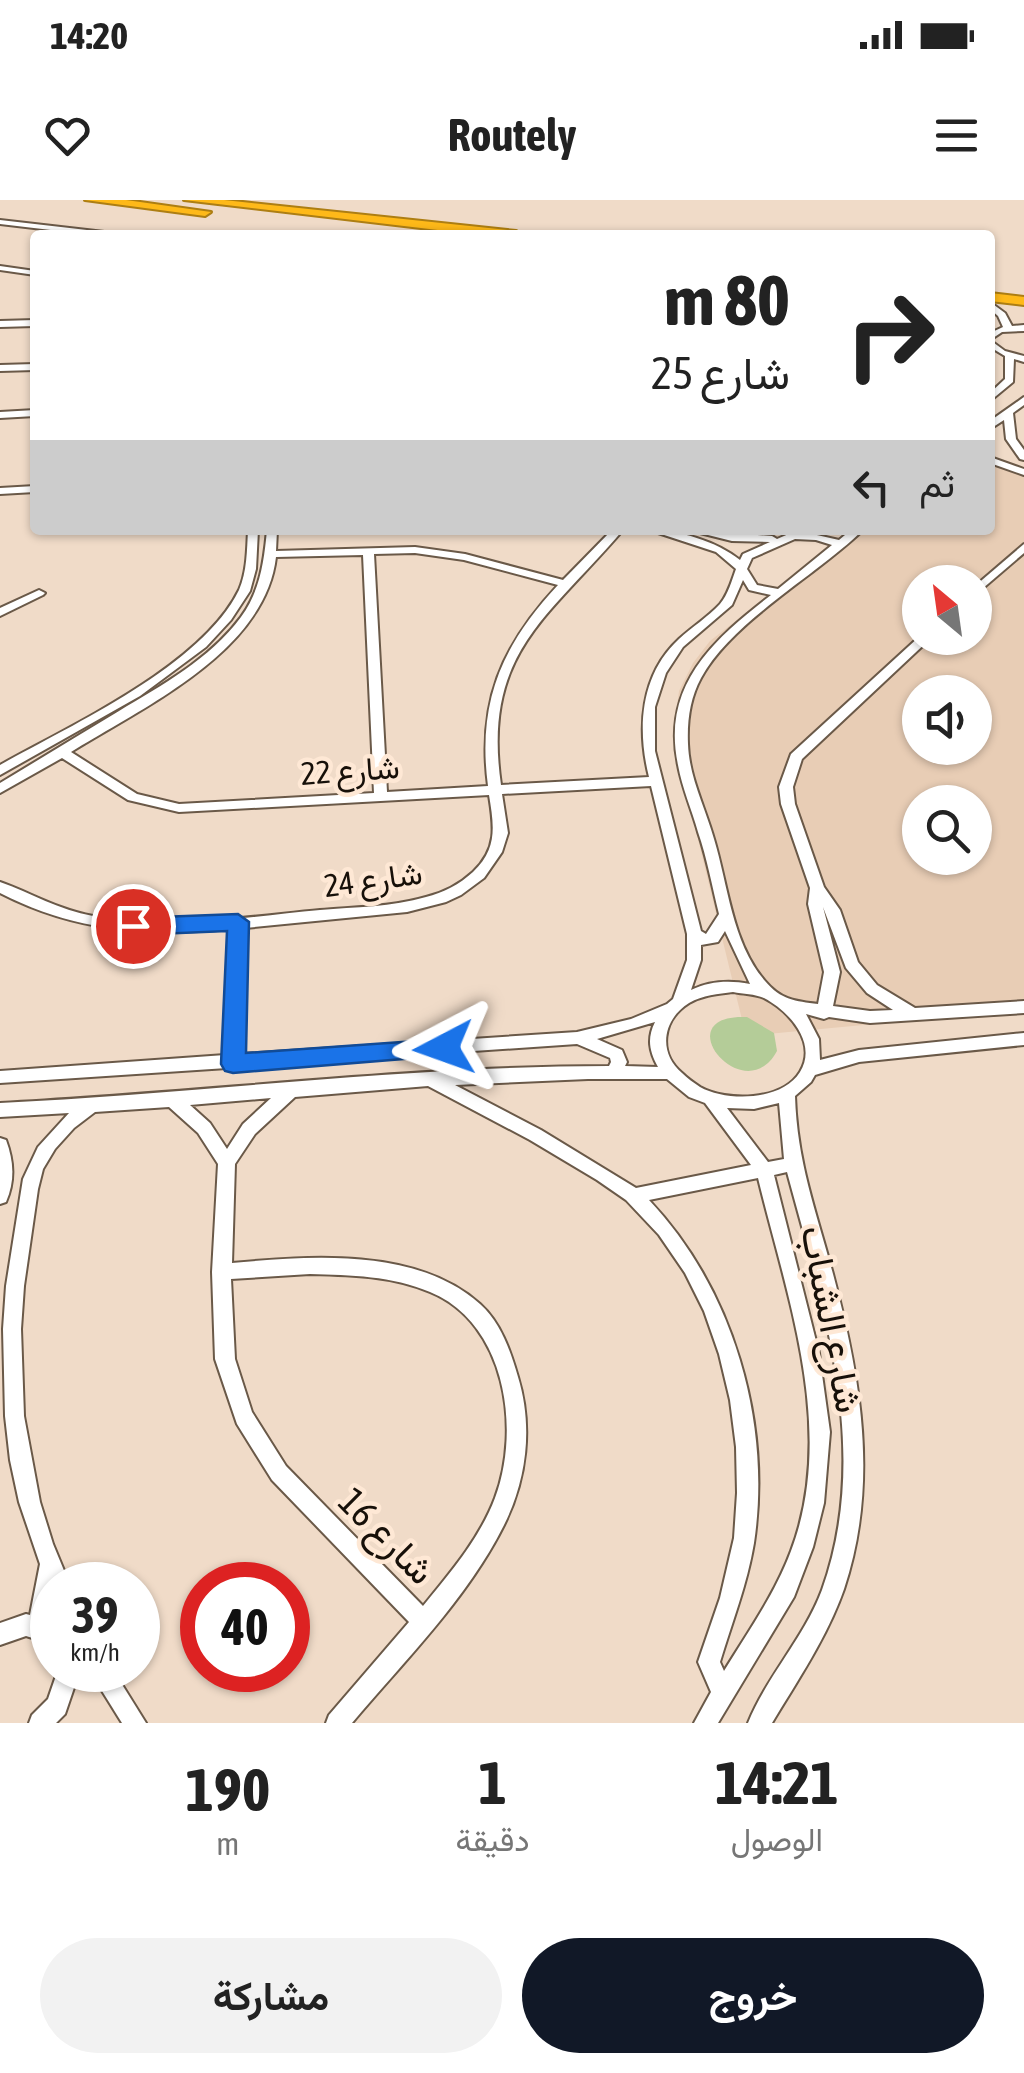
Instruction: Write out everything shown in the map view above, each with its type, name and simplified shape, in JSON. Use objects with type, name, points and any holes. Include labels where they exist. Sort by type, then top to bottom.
[{"type":"highway","points":[[90,200],[366,230]]},
{"type":"highway","points":[[190,200],[469,230]]},
{"type":"highway","points":[[995,285],[1024,288]]},
{"type":"highway","points":[[995,298],[1024,301]]},
{"type":"street","points":[[0,225],[35,230]]},
{"type":"street","points":[[0,225],[56,230]]},
{"type":"street","points":[[0,268],[30,271]]},
{"type":"street","points":[[995,309],[1008,328]]},
{"type":"street","points":[[0,324],[30,323]]},
{"type":"street","points":[[995,338],[1008,328],[1024,328]]},
{"type":"street","points":[[995,343],[1008,356],[1012,374],[1007,386]]},
{"type":"street","points":[[1008,356],[1024,359]]},
{"type":"street","points":[[0,368],[30,366]]},
{"type":"street","points":[[995,394],[1022,380]]},
{"type":"street","points":[[995,422],[1024,400]]},
{"type":"street","points":[[1008,412],[1011,439],[1024,457]]},
{"type":"street","points":[[0,418],[30,417]]},
{"type":"street","points":[[995,462],[1024,472]]},
{"type":"street","points":[[0,491],[30,489]]},
{"type":"street","points":[[0,500],[30,498]]},
{"type":"street","points":[[3,765],[185,660],[225,622],[246,584],[252,535]]},
{"type":"street","points":[[0,789],[202,665],[236,634],[265,587],[273,554],[272,535]]},
{"type":"street","name":"شارع 24","points":[[0,887],[50,910],[106,924],[164,928],[413,906],[458,890],[483,871],[501,834],[490,727],[502,673],[530,624],[613,535]]},
{"type":"street","points":[[681,535],[714,541],[809,536],[840,544]]},
{"type":"street","points":[[703,535],[741,567],[752,588],[780,593]]},
{"type":"street","points":[[795,535],[752,552],[741,567],[728,603],[678,645],[654,685],[648,738],[694,934],[694,960],[658,1037],[660,1052],[672,1073],[694,1092],[712,1100],[752,1104],[787,1094],[809,1070],[859,1056],[1018,1039],[998,1009]]},
{"type":"street","points":[[766,992],[745,962],[727,913],[682,750],[682,712],[691,682],[702,663],[754,614],[852,535]]},
{"type":"street","points":[[992,576],[1024,547]]},
{"type":"street","points":[[368,550],[381,796]]},
{"type":"street","points":[[273,554],[416,550],[465,557],[566,584]]},
{"type":"street","points":[[0,613],[39,593]]},
{"type":"street","points":[[728,603],[748,605],[754,614]]},
{"type":"street","points":[[906,655],[796,756],[790,771],[788,804],[817,888],[829,902],[851,964],[860,977],[914,1014]]},
{"type":"street","points":[[117,702],[130,710]]},
{"type":"street","name":"شارع 22","points":[[62,752],[133,797],[179,808],[657,780]]},
{"type":"street","points":[[817,888],[815,904],[832,972],[824,1013]]},
{"type":"street","points":[[694,934],[704,940],[713,938],[727,913]]},
{"type":"street","points":[[233,1064],[238,922]]},
{"type":"street","points":[[0,1078],[577,1038],[634,1024],[711,986],[748,987],[766,992],[788,1006],[806,1026],[812,1040],[809,1070]]},
{"type":"street","points":[[788,1006],[824,1013],[914,1014],[1024,1007]]},
{"type":"street","points":[[577,1038],[612,1050],[619,1062],[614,1072]]},
{"type":"street","points":[[0,1110],[430,1080],[672,1073]]},
{"type":"street","points":[[30,1109],[37,1078]]},
{"type":"street","points":[[430,1080],[538,1136],[633,1196],[677,1247],[708,1298],[721,1332],[746,1444],[744,1539],[734,1588],[709,1662],[723,1694]]},
{"type":"street","points":[[173,1100],[204,1128],[227,1163],[262,1114],[292,1088]]},
{"type":"street","name":"شارع الشباب","points":[[759,1723],[818,1625],[833,1590],[848,1536],[856,1483],[851,1380],[793,1164],[787,1094]]},
{"type":"street","name":"شارع الشباب","points":[[705,1723],[786,1589],[803,1546],[819,1460],[818,1405],[810,1353],[764,1170],[712,1100]]},
{"type":"street","points":[[49,1562],[30,1510],[18,1454],[12,1399],[17,1271],[33,1176],[54,1136],[91,1106]]},
{"type":"street","points":[[0,1145],[4,1177],[0,1197]]},
{"type":"street","name":"شارع 16","points":[[221,1272],[303,1265],[400,1272],[444,1288],[463,1300],[493,1335],[512,1383],[516,1410],[517,1444],[511,1478],[504,1502],[483,1541],[422,1620],[304,1502],[260,1447],[244,1417],[226,1359],[221,1272],[227,1163]]},
{"type":"street","points":[[633,1196],[793,1164]]},
{"type":"street","points":[[4,1177],[33,1176]]},
{"type":"street","points":[[338,1723],[422,1620]]},
{"type":"street","points":[[0,1634],[30,1626]]},
{"type":"street","points":[[40,1723],[57,1706],[62,1692]]},
{"type":"street","points":[[115,1692],[135,1723]]},
{"type":"shaded area","points":[[995,460],[1024,470],[1024,1010],[746,1036],[673,737],[679,691],[710,641],[846,535],[995,535]]},
{"type":"green space","points":[[747,1017],[774,1033],[777,1051],[763,1067],[747,1071],[731,1066],[711,1042],[712,1029],[723,1020]]},
{"type":"route","points":[[133,926],[194,927],[238,922],[233,1064],[444,1048]]}]
